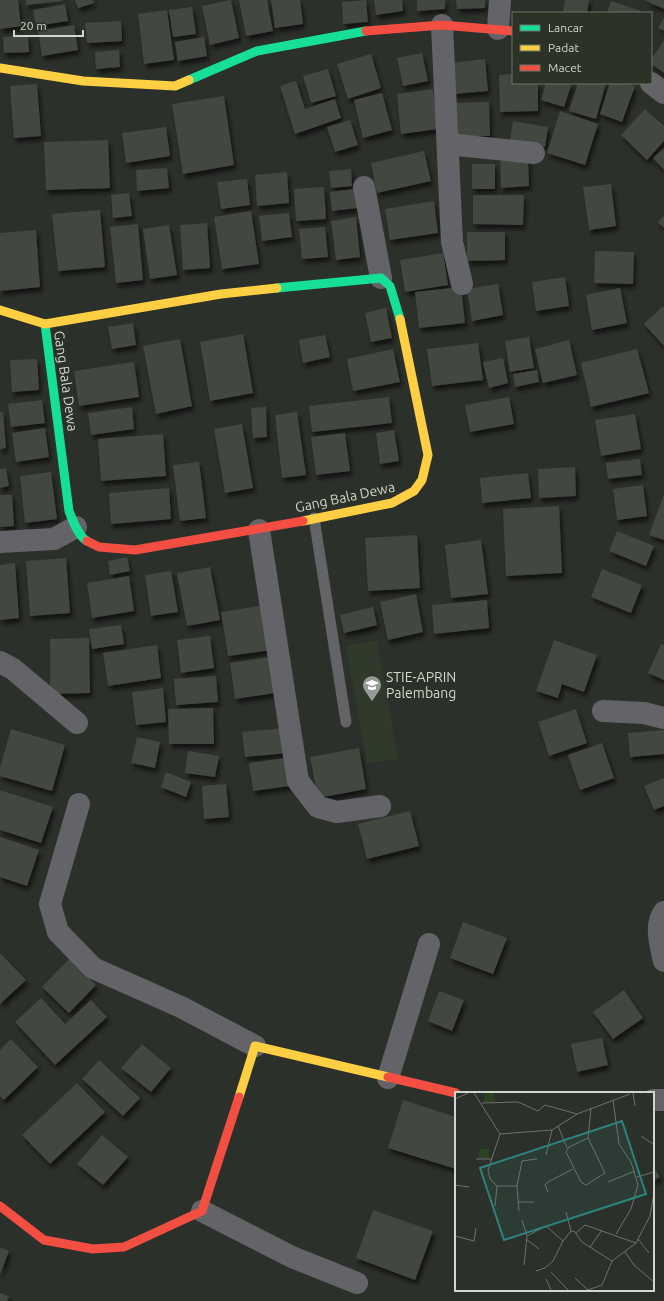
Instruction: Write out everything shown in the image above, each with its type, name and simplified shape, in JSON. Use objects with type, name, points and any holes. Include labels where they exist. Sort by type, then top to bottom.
[{"type":"street","points":[[0,68],[83,81],[175,86],[257,51],[359,32],[442,25],[506,30],[500,0]]},
{"type":"street","points":[[442,25],[452,242],[462,284]]},
{"type":"street","points":[[651,84],[664,93]]},
{"type":"street","points":[[448,144],[534,153]]},
{"type":"street","points":[[364,187],[381,278]]},
{"type":"street","name":"Gang Bala Dewa","points":[[0,310],[45,324],[221,294],[381,278],[390,286],[404,331],[428,455],[425,472],[419,486],[409,497],[392,503],[259,530],[135,550],[99,547],[84,539],[76,527],[69,511],[45,324]]},
{"type":"street","points":[[0,542],[54,539],[76,527]]},
{"type":"street","points":[[259,530],[298,781],[318,807],[337,812],[380,806]]},
{"type":"street","points":[[0,662],[13,669],[77,723]]},
{"type":"street","points":[[603,711],[644,713],[664,718]]},
{"type":"street","points":[[79,804],[50,904],[58,932],[93,968],[181,1007],[255,1046],[455,1093]]},
{"type":"street","points":[[664,912],[662,915],[659,934],[664,961]]},
{"type":"street","points":[[388,1078],[429,944]]},
{"type":"street","points":[[0,1206],[44,1240],[93,1249],[124,1247],[202,1211],[255,1046]]},
{"type":"street","points":[[202,1211],[268,1246],[357,1283]]},
{"type":"lane","points":[[314,518],[346,722]]},
{"type":"shaded area","name":"STIE-APRIN Palembang","points":[[377,640],[398,759],[367,764],[346,646]]},
{"type":"building","points":[[0,0],[18,0],[21,26],[0,29]]},
{"type":"building","points":[[26,0],[62,0],[63,1],[26,5]]},
{"type":"building","points":[[75,0],[93,0],[94,3],[78,8]]},
{"type":"building","points":[[231,0],[239,38],[210,45],[202,6]]},
{"type":"building","points":[[239,0],[267,0],[273,31],[246,36]]},
{"type":"building","points":[[271,0],[300,0],[303,24],[275,28]]},
{"type":"building","points":[[366,0],[368,22],[343,24],[342,2]]},
{"type":"building","points":[[374,0],[402,0],[403,11],[376,15]]},
{"type":"building","points":[[417,0],[445,0],[445,9],[417,11]]},
{"type":"building","points":[[456,0],[485,0],[485,8],[457,9]]},
{"type":"building","points":[[565,0],[589,0],[587,12],[563,12]]},
{"type":"building","points":[[644,0],[664,0],[664,9]]},
{"type":"building","points":[[611,1],[644,12],[607,12]]},
{"type":"building","points":[[65,4],[68,21],[36,26],[33,10]]},
{"type":"building","points":[[192,7],[196,34],[173,37],[169,10]]},
{"type":"building","points":[[167,10],[174,60],[144,64],[138,14]]},
{"type":"building","points":[[664,18],[664,31],[658,28]]},
{"type":"building","points":[[121,21],[122,41],[87,43],[85,23]]},
{"type":"building","points":[[74,25],[78,50],[42,56],[38,31]]},
{"type":"building","points":[[28,36],[29,52],[4,53],[3,37]]},
{"type":"building","points":[[204,37],[207,56],[178,61],[175,42]]},
{"type":"building","points":[[664,40],[664,73],[652,65],[652,58]]},
{"type":"building","points":[[119,50],[120,67],[96,69],[95,52]]},
{"type":"building","points":[[422,53],[428,81],[403,86],[397,58]]},
{"type":"building","points":[[371,54],[381,88],[348,99],[337,64]]},
{"type":"building","points":[[485,59],[488,91],[454,94],[451,63]]},
{"type":"building","points":[[328,69],[336,96],[311,103],[303,76]]},
{"type":"building","points":[[512,74],[512,84],[538,84],[538,111],[500,112],[499,75]]},
{"type":"building","points":[[296,81],[305,109],[335,99],[341,118],[295,134],[280,86]]},
{"type":"building","points":[[37,84],[41,136],[14,138],[10,86]]},
{"type":"building","points":[[546,84],[572,84],[564,107],[541,100]]},
{"type":"building","points":[[578,84],[606,84],[596,119],[569,111]]},
{"type":"building","points":[[610,84],[630,84],[635,86],[622,122],[600,114]]},
{"type":"building","points":[[433,89],[438,129],[401,134],[397,94]]},
{"type":"building","points":[[382,93],[392,130],[363,138],[354,100]]},
{"type":"building","points":[[224,96],[234,165],[183,174],[172,104]]},
{"type":"building","points":[[489,102],[490,136],[453,136],[453,103]]},
{"type":"building","points":[[645,109],[664,126],[664,141],[647,160],[621,135]]},
{"type":"building","points":[[560,111],[598,124],[585,165],[547,153]]},
{"type":"building","points":[[350,120],[358,145],[335,152],[327,127]]},
{"type":"building","points":[[513,121],[548,127],[545,147],[510,141]]},
{"type":"building","points":[[166,127],[170,156],[126,163],[122,133]]},
{"type":"building","points":[[108,140],[110,188],[46,190],[44,142]]},
{"type":"building","points":[[664,148],[664,170],[653,158]]},
{"type":"building","points":[[424,151],[431,181],[377,193],[371,163]]},
{"type":"building","points":[[528,159],[529,186],[501,188],[500,161]]},
{"type":"building","points":[[472,164],[495,164],[495,189],[472,189]]},
{"type":"building","points":[[167,168],[169,188],[137,191],[136,170]]},
{"type":"building","points":[[351,169],[352,186],[331,188],[329,171]]},
{"type":"building","points":[[287,172],[289,203],[257,206],[255,175]]},
{"type":"building","points":[[247,179],[250,205],[221,209],[217,182]]},
{"type":"building","points":[[611,184],[616,226],[589,230],[583,187]]},
{"type":"building","points":[[324,187],[326,219],[296,221],[294,189]]},
{"type":"building","points":[[355,189],[357,208],[332,211],[330,192]]},
{"type":"building","points":[[129,193],[132,216],[113,218],[111,195]]},
{"type":"building","points":[[473,195],[524,195],[523,225],[473,224]]},
{"type":"building","points":[[434,201],[438,233],[390,240],[385,209]]},
{"type":"building","points":[[100,210],[105,267],[58,271],[52,214]]},
{"type":"building","points":[[251,211],[259,264],[222,269],[214,217]]},
{"type":"building","points":[[289,213],[292,237],[262,241],[259,216]]},
{"type":"building","points":[[664,215],[664,228],[658,222]]},
{"type":"building","points":[[356,217],[360,257],[336,260],[331,221]]},
{"type":"building","points":[[207,223],[210,268],[183,270],[180,225]]},
{"type":"building","points":[[138,224],[143,280],[116,283],[110,227]]},
{"type":"building","points":[[169,225],[177,275],[150,279],[143,229]]},
{"type":"building","points":[[325,227],[328,257],[302,259],[299,229]]},
{"type":"building","points":[[36,230],[40,287],[0,291],[0,233]]},
{"type":"building","points":[[467,232],[505,232],[505,260],[467,261]]},
{"type":"building","points":[[595,251],[634,252],[633,284],[594,283]]},
{"type":"building","points":[[443,253],[448,285],[405,292],[400,260]]},
{"type":"building","points":[[565,277],[569,306],[536,311],[532,282]]},
{"type":"building","points":[[498,284],[503,315],[472,321],[467,289]]},
{"type":"building","points":[[461,287],[465,323],[419,328],[415,292]]},
{"type":"building","points":[[620,288],[627,323],[592,330],[586,295]]},
{"type":"building","points":[[663,306],[664,308],[664,346],[644,324]]},
{"type":"building","points":[[386,308],[392,338],[371,342],[365,313]]},
{"type":"building","points":[[133,323],[136,345],[112,349],[108,327]]},
{"type":"building","points":[[243,334],[253,393],[210,401],[200,342]]},
{"type":"building","points":[[325,335],[330,357],[303,363],[299,340]]},
{"type":"building","points":[[529,337],[534,368],[510,372],[505,341]]},
{"type":"building","points":[[180,339],[192,406],[156,414],[143,346]]},
{"type":"building","points":[[569,340],[577,375],[543,383],[535,349]]},
{"type":"building","points":[[478,343],[483,380],[432,386],[427,349]]},
{"type":"building","points":[[393,349],[400,382],[353,391],[347,359]]},
{"type":"building","points":[[637,349],[649,393],[591,407],[581,363]]},
{"type":"building","points":[[503,358],[508,383],[489,388],[483,362]]},
{"type":"building","points":[[37,359],[39,390],[12,392],[10,360]]},
{"type":"building","points":[[134,362],[139,397],[79,406],[74,371]]},
{"type":"building","points":[[537,370],[539,382],[515,387],[513,374]]},
{"type":"building","points":[[389,397],[392,423],[312,432],[309,406]]},
{"type":"building","points":[[509,397],[514,424],[470,432],[465,405]]},
{"type":"building","points":[[42,400],[45,423],[11,427],[8,404]]},
{"type":"building","points":[[132,407],[134,429],[91,435],[88,413]]},
{"type":"building","points":[[266,407],[267,437],[253,438],[251,408]]},
{"type":"building","points":[[0,412],[3,412],[6,448],[0,449]]},
{"type":"building","points":[[297,412],[306,475],[282,478],[275,415]]},
{"type":"building","points":[[635,414],[641,449],[601,456],[595,420]]},
{"type":"building","points":[[242,424],[253,488],[225,493],[214,429]]},
{"type":"building","points":[[45,428],[49,457],[16,462],[12,433]]},
{"type":"building","points":[[394,430],[399,461],[380,464],[376,433]]},
{"type":"building","points":[[345,433],[350,471],[316,475],[311,437]]},
{"type":"building","points":[[163,434],[166,476],[101,481],[98,439]]},
{"type":"building","points":[[640,459],[642,475],[608,479],[606,463]]},
{"type":"building","points":[[199,462],[206,518],[180,521],[173,465]]},
{"type":"building","points":[[575,467],[576,496],[539,498],[538,469]]},
{"type":"building","points":[[6,468],[9,486],[0,488],[0,469]]},
{"type":"building","points":[[51,472],[57,519],[25,523],[20,476]]},
{"type":"building","points":[[528,473],[531,498],[482,503],[480,478]]},
{"type":"building","points":[[643,485],[647,516],[617,520],[613,489]]},
{"type":"building","points":[[169,488],[171,519],[111,524],[109,493]]},
{"type":"building","points":[[664,494],[664,540],[649,535]]},
{"type":"building","points":[[0,495],[12,495],[14,526],[0,527]]},
{"type":"building","points":[[559,506],[562,573],[506,576],[503,509]]},
{"type":"building","points":[[617,531],[654,546],[646,566],[609,551]]},
{"type":"building","points":[[417,535],[420,588],[368,591],[365,538]]},
{"type":"building","points":[[481,540],[488,594],[451,598],[445,545]]},
{"type":"building","points":[[127,557],[130,571],[110,575],[108,561]]},
{"type":"building","points":[[66,558],[70,613],[30,616],[26,561]]},
{"type":"building","points":[[15,563],[19,618],[0,620],[0,565]]},
{"type":"building","points":[[210,567],[220,620],[187,626],[177,573]]},
{"type":"building","points":[[602,569],[642,585],[631,613],[591,597]]},
{"type":"building","points":[[171,571],[178,612],[151,616],[145,575]]},
{"type":"building","points":[[129,576],[134,611],[92,618],[87,583]]},
{"type":"building","points":[[416,594],[423,632],[388,640],[380,602]]},
{"type":"building","points":[[487,600],[489,628],[434,634],[432,605]]},
{"type":"building","points":[[265,605],[272,650],[228,656],[221,612]]},
{"type":"building","points":[[373,607],[377,625],[344,633],[340,615]]},
{"type":"building","points":[[121,625],[124,644],[92,649],[89,629]]},
{"type":"building","points":[[210,636],[214,668],[181,673],[177,640]]},
{"type":"building","points":[[89,638],[90,693],[50,694],[50,639]]},
{"type":"building","points":[[554,640],[597,655],[584,692],[562,684],[558,698],[536,691]]},
{"type":"building","points":[[661,644],[664,645],[664,680],[648,673]]},
{"type":"building","points":[[157,645],[161,678],[108,686],[103,653]]},
{"type":"building","points":[[269,657],[275,693],[235,699],[230,663]]},
{"type":"building","points":[[216,676],[218,702],[176,705],[174,679]]},
{"type":"building","points":[[163,688],[166,722],[136,725],[132,692]]},
{"type":"building","points":[[213,708],[214,744],[169,744],[168,709]]},
{"type":"building","points":[[576,709],[587,743],[549,756],[538,722]]},
{"type":"building","points":[[286,728],[288,753],[245,757],[242,732]]},
{"type":"building","points":[[11,729],[65,745],[52,791],[0,776],[0,768]]},
{"type":"building","points":[[664,730],[664,754],[630,757],[628,733]]},
{"type":"building","points":[[137,737],[160,742],[155,768],[131,763]]},
{"type":"building","points":[[602,743],[614,778],[580,790],[568,755]]},
{"type":"building","points":[[359,748],[366,789],[318,798],[310,757]]},
{"type":"building","points":[[188,751],[219,756],[215,777],[185,773]]},
{"type":"building","points":[[286,758],[290,786],[253,791],[249,763]]},
{"type":"building","points":[[166,772],[191,782],[186,797],[161,787]]},
{"type":"building","points":[[664,778],[664,806],[654,810],[644,786]]},
{"type":"building","points":[[226,784],[229,817],[204,819],[202,786]]},
{"type":"building","points":[[0,790],[53,807],[41,843],[0,830]]},
{"type":"building","points":[[410,811],[419,846],[367,859],[358,824]]},
{"type":"building","points":[[0,837],[39,850],[27,886],[0,877]]},
{"type":"building","points":[[463,922],[507,938],[493,974],[450,958]]},
{"type":"building","points":[[0,953],[26,980],[0,1004]]},
{"type":"building","points":[[69,959],[96,985],[69,1013],[42,987]]},
{"type":"building","points":[[624,990],[643,1018],[613,1039],[593,1012]]},
{"type":"building","points":[[439,991],[464,1000],[452,1031],[428,1021]]},
{"type":"building","points":[[41,998],[65,1024],[91,1000],[107,1017],[55,1065],[15,1022]]},
{"type":"building","points":[[602,1038],[608,1065],[577,1072],[571,1044]]},
{"type":"building","points":[[11,1039],[38,1067],[4,1100],[0,1096],[0,1050]]},
{"type":"building","points":[[142,1044],[171,1068],[151,1092],[121,1068]]},
{"type":"building","points":[[99,1060],[140,1098],[123,1116],[82,1079]]},
{"type":"building","points":[[77,1083],[105,1112],[50,1164],[22,1135]]},
{"type":"building","points":[[403,1100],[455,1117],[455,1169],[388,1148]]},
{"type":"building","points":[[102,1135],[128,1157],[103,1185],[77,1164]]},
{"type":"building","points":[[654,1168],[660,1177],[654,1180]]},
{"type":"building","points":[[373,1210],[433,1231],[415,1280],[356,1258]]},
{"type":"building","points":[[0,1247],[9,1251],[0,1275]]},
{"type":"building","points":[[0,1293],[9,1296],[7,1301],[0,1301]]},
{"type":"traffic: fast","points":[[189,80],[257,51],[366,31]]},
{"type":"traffic: fast","points":[[277,288],[381,278],[390,286],[400,319]]},
{"type":"traffic: fast","points":[[45,324],[69,511],[78,532],[87,541]]},
{"type":"traffic: slow","points":[[0,68],[83,81],[175,86],[189,80]]},
{"type":"traffic: slow","points":[[0,310],[45,324],[221,294],[277,288]]},
{"type":"traffic: slow","points":[[303,521],[392,503],[414,491],[422,480],[428,455],[400,319]]},
{"type":"traffic: slow","points":[[239,1097],[255,1046],[388,1077]]},
{"type":"traffic: jam","points":[[366,31],[442,25],[512,31]]},
{"type":"traffic: jam","points":[[87,541],[99,547],[135,550],[303,521]]},
{"type":"traffic: jam","points":[[388,1077],[455,1093]]},
{"type":"traffic: jam","points":[[0,1206],[44,1240],[93,1249],[124,1247],[202,1211],[239,1097]]},
{"type":"place","name":"STIE-APRIN Palembang","points":[[372,702]]}]
